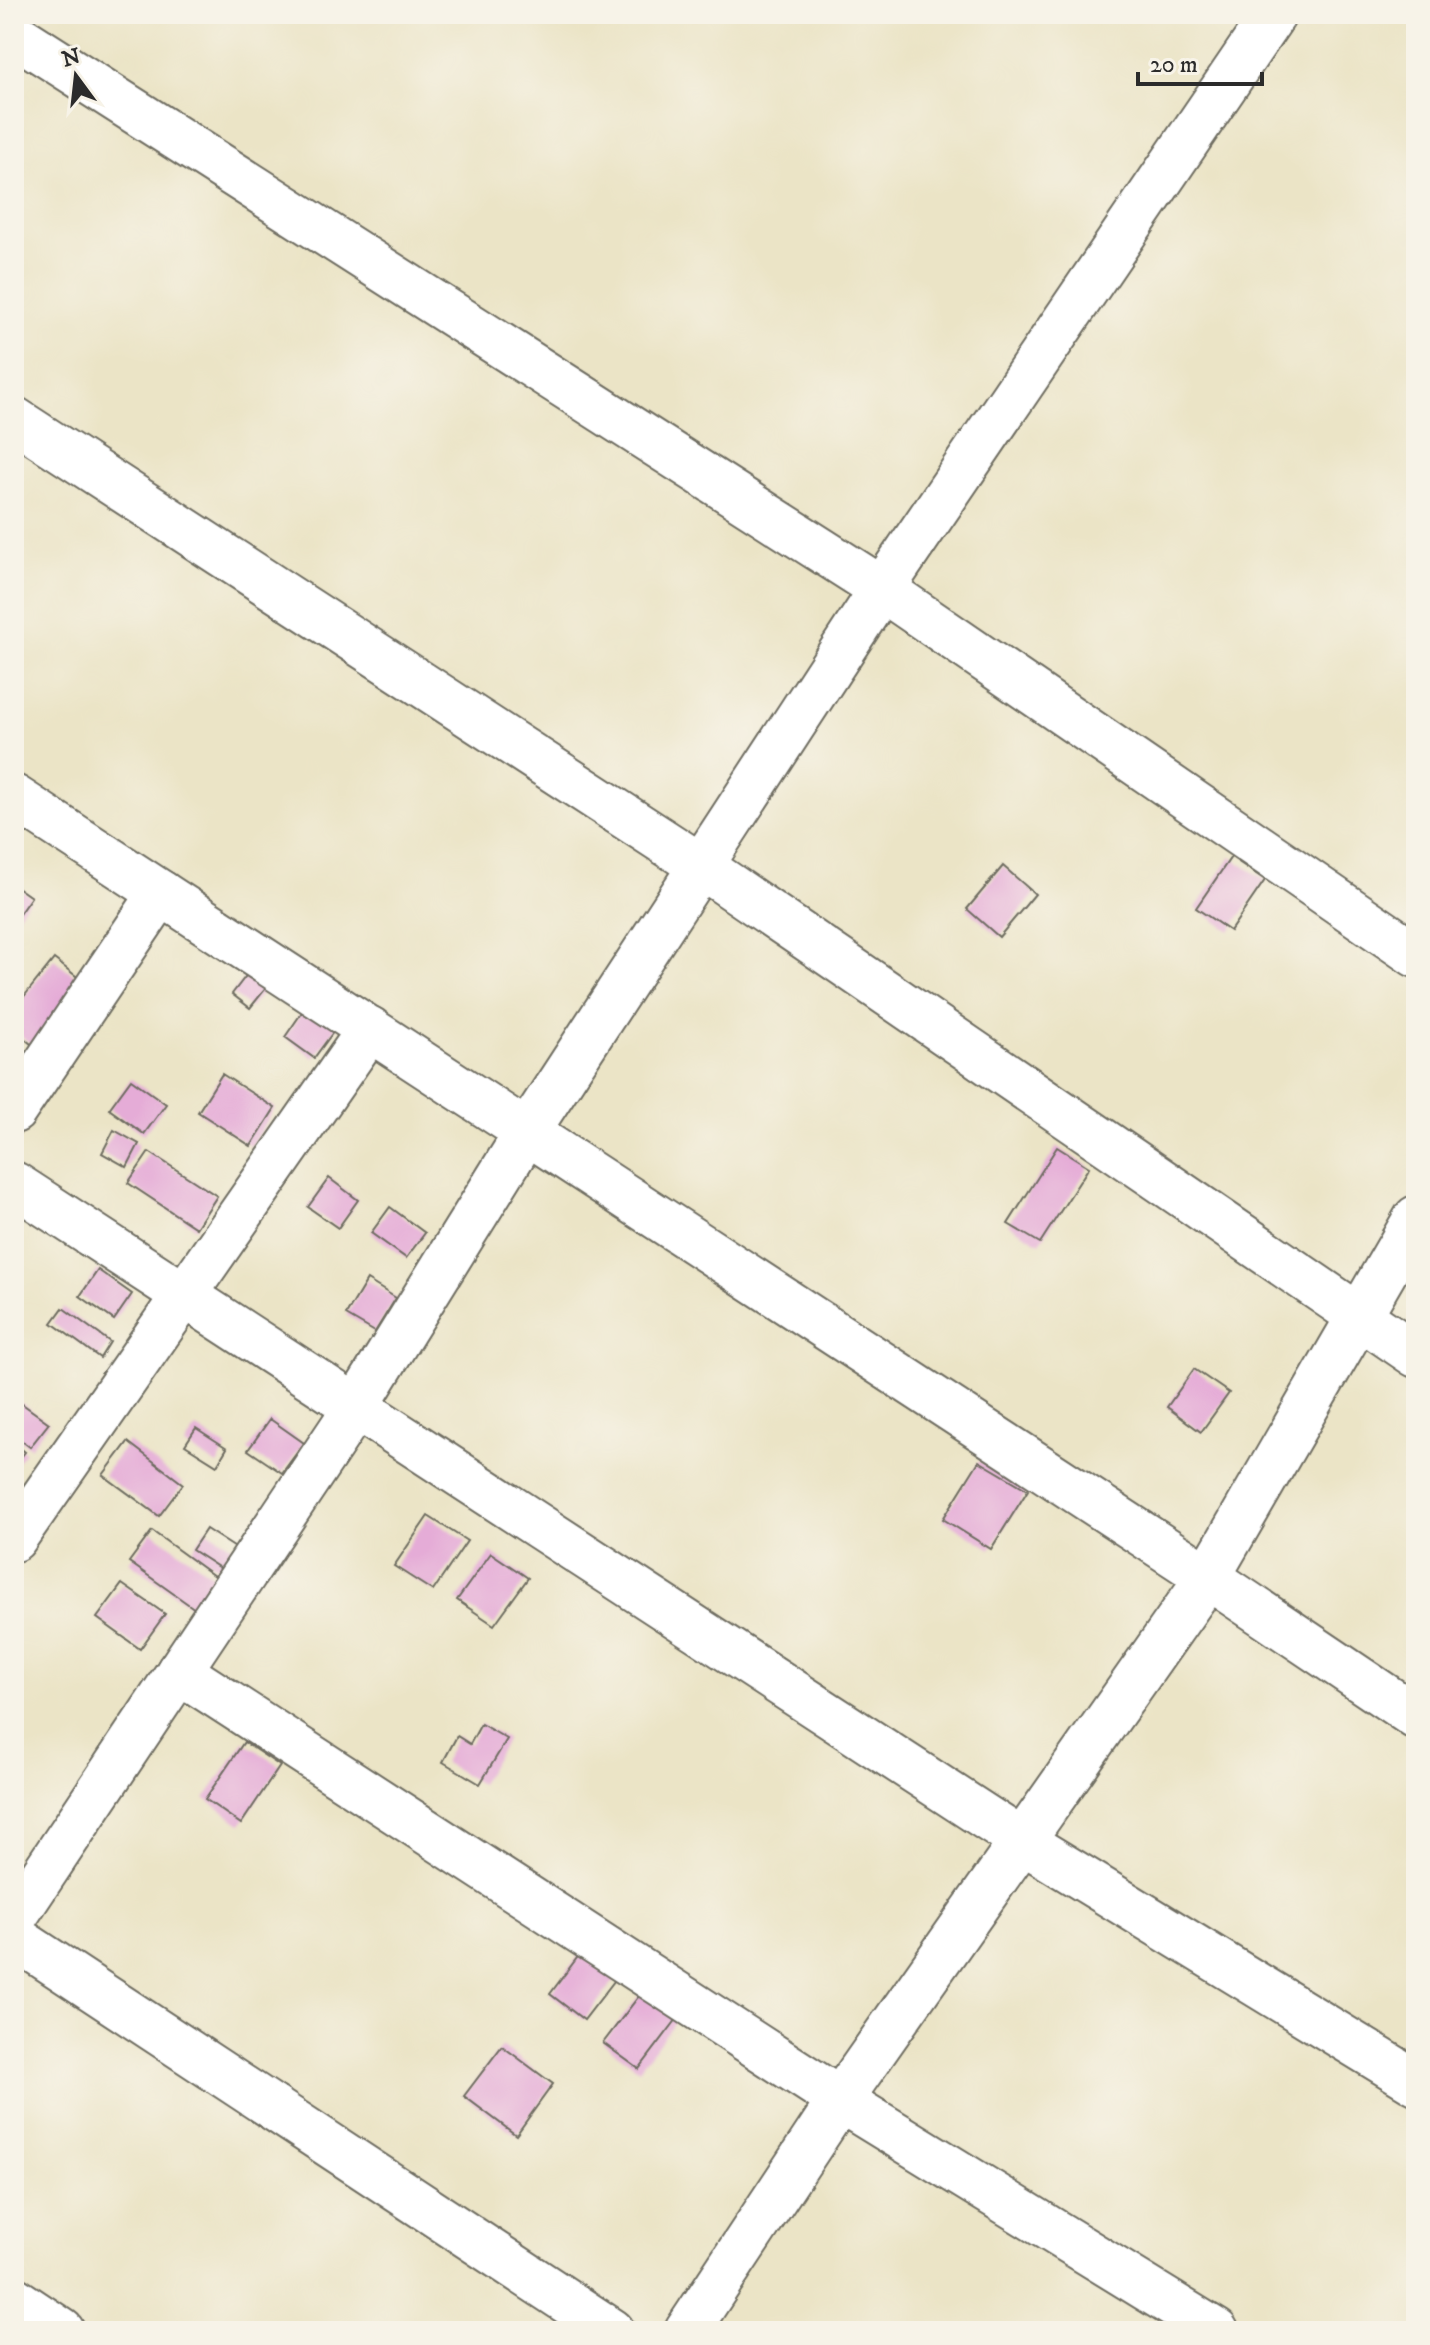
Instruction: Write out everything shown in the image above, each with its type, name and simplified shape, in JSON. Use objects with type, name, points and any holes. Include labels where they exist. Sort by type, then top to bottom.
[{"type":"street","points":[[14,1918],[356,1407],[527,1132],[882,589],[1274,14]]},
{"type":"street","points":[[14,34],[882,589],[1416,955]]},
{"type":"street","points":[[14,419],[701,866],[1416,1355]]},
{"type":"street","points":[[14,797],[1208,1577],[1416,1717]]},
{"type":"street","points":[[14,1111],[161,893]]},
{"type":"street","points":[[14,1539],[370,1029]]},
{"type":"street","points":[[14,1184],[1022,1841],[1416,2082]]},
{"type":"street","points":[[687,2331],[840,2100],[1208,1577],[1416,1218]]},
{"type":"street","points":[[179,1671],[840,2100],[1216,2331]]},
{"type":"street","points":[[14,1937],[612,2331]]},
{"type":"street","points":[[14,2299],[62,2331]]},
{"type":"building","points":[[1231,857],[1265,880],[1230,931],[1196,908]]},
{"type":"building","points":[[1003,866],[1035,894],[999,937],[967,909]]},
{"type":"building","points":[[14,885],[31,897],[14,921]]},
{"type":"building","points":[[54,959],[94,990],[42,1053],[14,1030],[14,1009]]},
{"type":"building","points":[[252,968],[271,982],[250,1008],[232,994]]},
{"type":"building","points":[[309,1002],[339,1024],[314,1058],[285,1037]]},
{"type":"building","points":[[222,1074],[275,1108],[251,1146],[198,1112]]},
{"type":"building","points":[[131,1079],[166,1104],[144,1134],[109,1109]]},
{"type":"building","points":[[114,1130],[139,1144],[127,1167],[102,1153]]},
{"type":"building","points":[[1057,1147],[1089,1167],[1040,1243],[1008,1224]]},
{"type":"building","points":[[149,1152],[217,1196],[196,1228],[128,1183]]},
{"type":"building","points":[[329,1178],[358,1200],[338,1228],[308,1207]]},
{"type":"building","points":[[390,1207],[425,1233],[406,1258],[371,1233]]},
{"type":"building","points":[[98,1270],[132,1294],[114,1320],[80,1296]]},
{"type":"building","points":[[367,1280],[396,1298],[375,1332],[346,1315]]},
{"type":"building","points":[[63,1308],[110,1342],[100,1358],[52,1323]]},
{"type":"building","points":[[1194,1369],[1229,1393],[1201,1432],[1167,1407]]},
{"type":"building","points":[[14,1398],[49,1423],[30,1447],[14,1435]]},
{"type":"building","points":[[270,1419],[304,1443],[282,1473],[248,1450]]},
{"type":"building","points":[[196,1428],[227,1448],[217,1465],[185,1445]]},
{"type":"building","points":[[128,1442],[183,1484],[159,1516],[103,1475]]},
{"type":"building","points":[[14,1443],[25,1452],[14,1466]]},
{"type":"building","points":[[979,1461],[1028,1490],[991,1549],[943,1519]]},
{"type":"building","points":[[428,1516],[467,1541],[433,1591],[394,1566]]},
{"type":"building","points":[[206,1529],[240,1551],[226,1572],[192,1550]]},
{"type":"building","points":[[152,1531],[225,1584],[202,1614],[129,1562]]},
{"type":"building","points":[[491,1553],[528,1578],[494,1625],[457,1600]]},
{"type":"building","points":[[122,1584],[165,1614],[140,1649],[97,1618]]},
{"type":"building","points":[[481,1724],[507,1739],[480,1784],[443,1762],[457,1736],[470,1744]]},
{"type":"building","points":[[244,1742],[280,1766],[241,1824],[205,1799]]},
{"type":"building","points":[[586,1946],[621,1972],[584,2020],[550,1994]]},
{"type":"building","points":[[642,1992],[677,2019],[639,2069],[603,2043]]},
{"type":"building","points":[[502,2046],[553,2084],[516,2135],[464,2096]]}]
